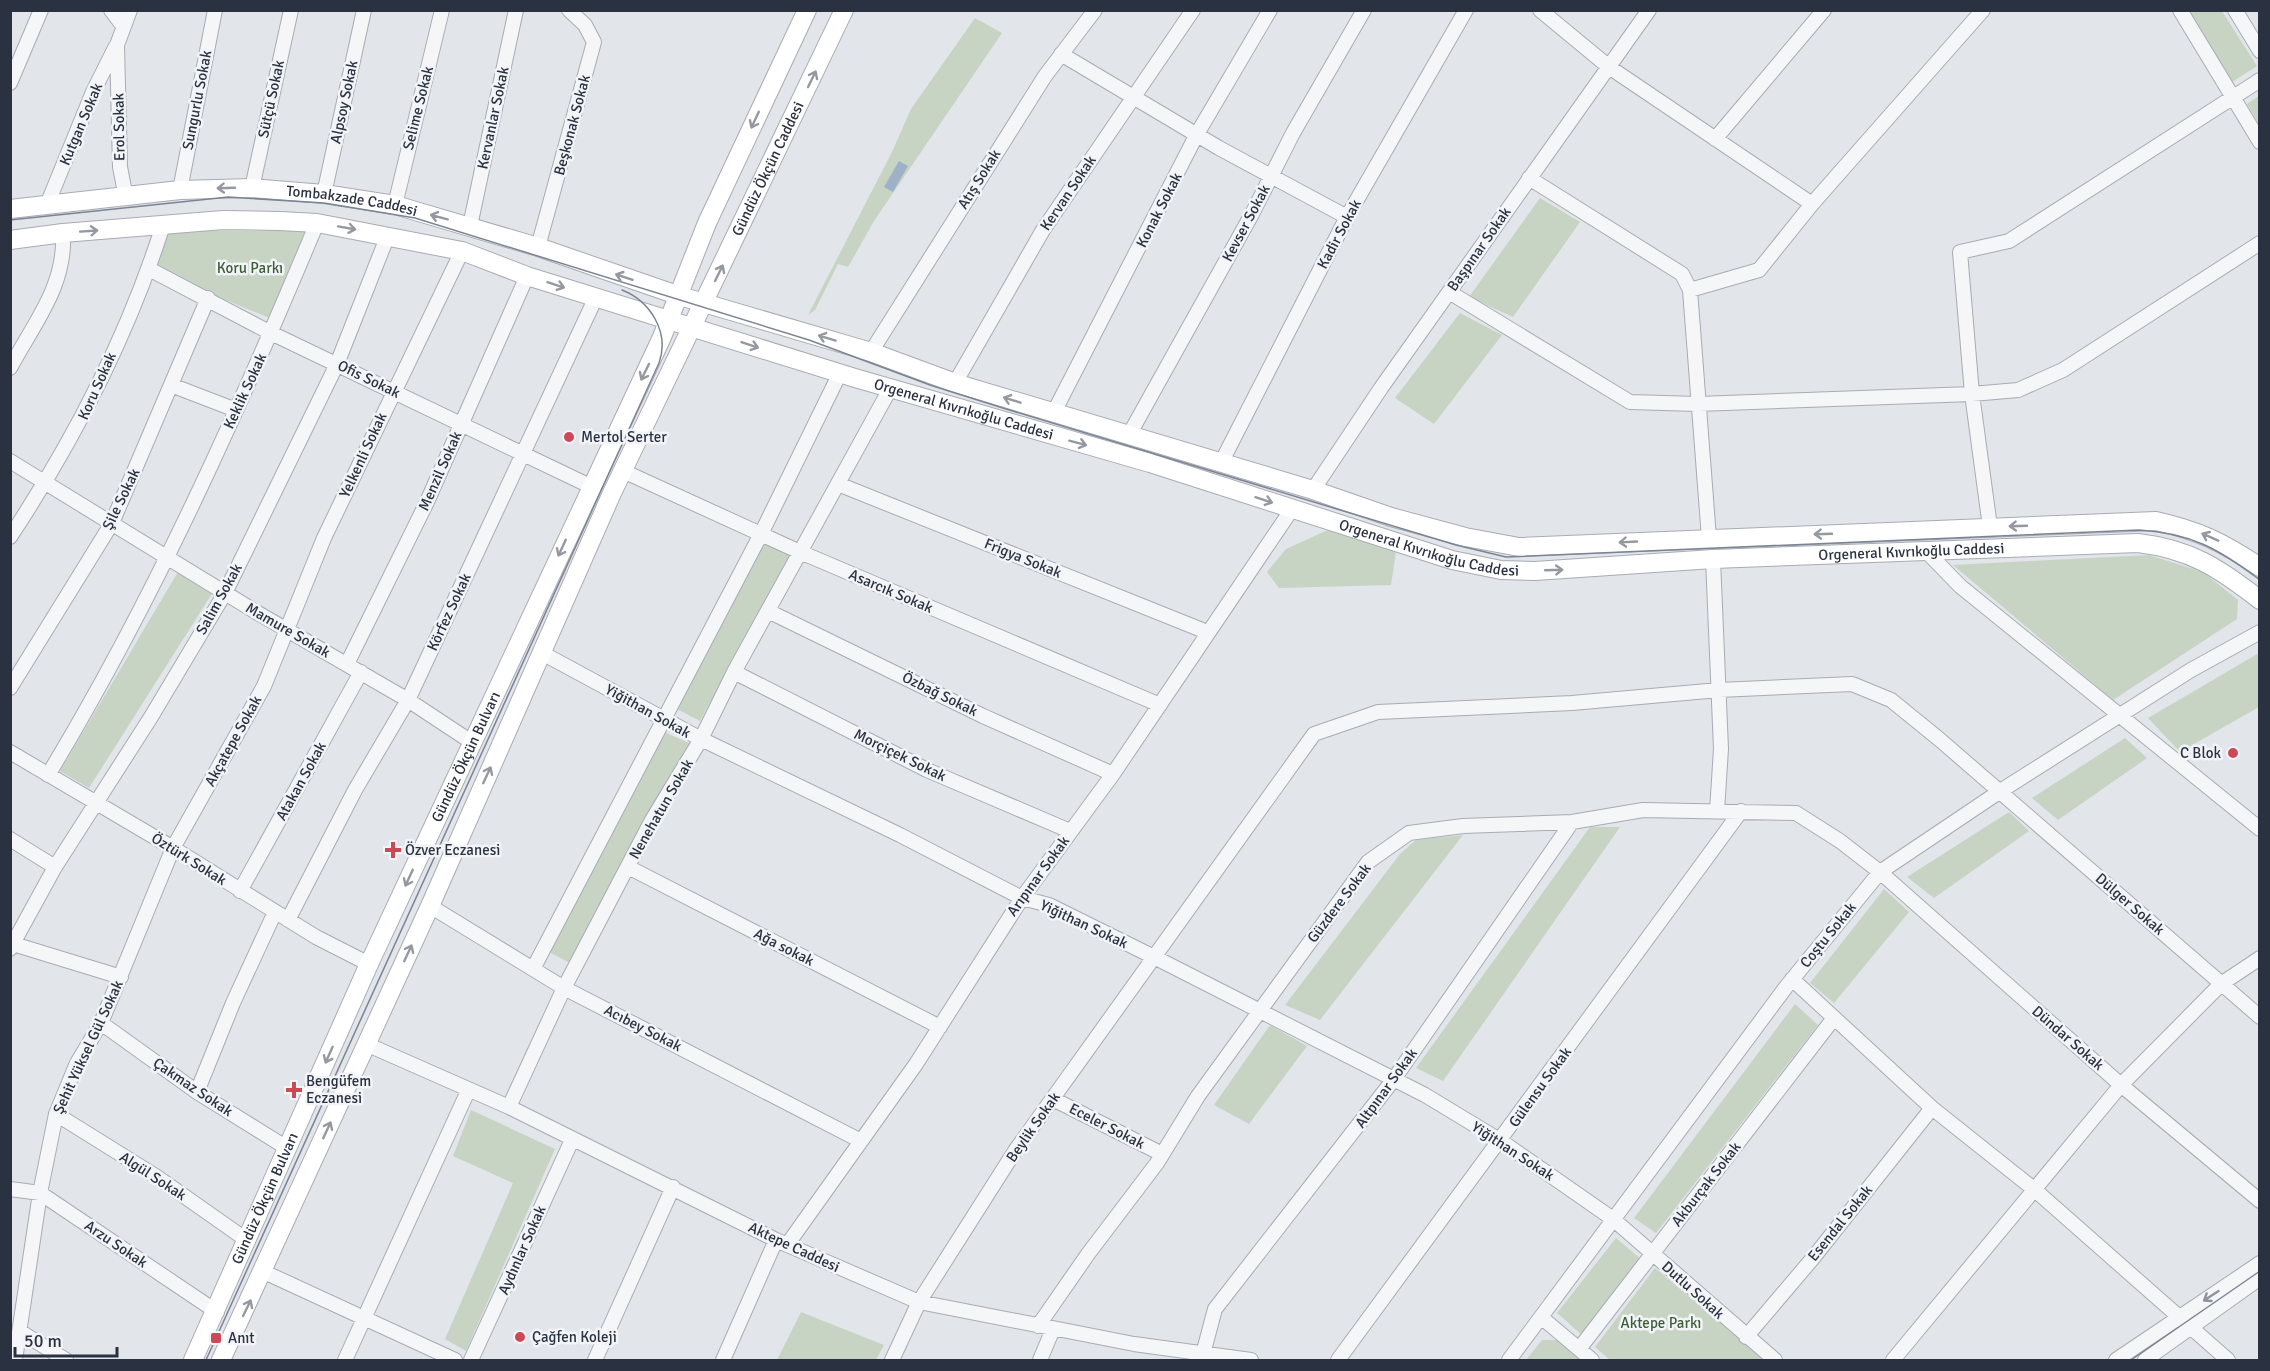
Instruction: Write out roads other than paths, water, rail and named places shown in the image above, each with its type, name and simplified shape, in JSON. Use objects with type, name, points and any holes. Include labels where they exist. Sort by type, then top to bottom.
[{"type":"main road","points":[[670,319],[707,222],[807,10]]},
{"type":"main road","name":"Gündüz Ökçün Caddesi","points":[[695,327],[844,10]]},
{"type":"main road","name":"Tombakzade Caddesi","points":[[10,209],[126,198],[180,190],[252,188],[324,194],[394,205],[538,247],[680,296],[871,352],[956,383],[1313,490],[1391,517],[1455,534],[1519,547],[2156,521],[2204,534],[2224,543],[2259,567]]},
{"type":"main road","name":"Tombakzade Caddesi","points":[[10,240],[63,233],[223,220],[317,223],[462,251],[527,276],[616,303]]},
{"type":"main road","name":"Orgeneral Kıvrıkoğlu Caddesi","points":[[616,303],[890,389],[1150,463],[1452,560],[1501,570],[1597,568],[1713,559],[2138,543],[2160,545],[2186,553],[2222,570],[2259,600]]},
{"type":"main road","name":"Gündüz Ökçün Bulvarı","points":[[194,1360],[369,964],[590,486],[670,319]]},
{"type":"main road","name":"Gündüz Ökçün Bulvarı","points":[[221,1360],[264,1272],[430,906],[623,471],[695,327]]},
{"type":"street","points":[[10,83],[41,10]]},
{"type":"street","points":[[111,10],[123,26]]},
{"type":"street","name":"Kutgan Sokak","points":[[47,205],[93,92],[117,50],[130,10]]},
{"type":"street","name":"Sungurlu Sokak","points":[[180,190],[215,10]]},
{"type":"street","name":"Sütçü Sokak","points":[[252,188],[291,10]]},
{"type":"street","name":"Alpsoy Sokak","points":[[324,194],[364,10]]},
{"type":"street","name":"Selime Sokak","points":[[394,205],[442,10]]},
{"type":"street","name":"Kervanlar Sokak","points":[[470,226],[516,10]]},
{"type":"street","name":"Beşkonak Sokak","points":[[538,247],[594,42],[585,25],[569,10]]},
{"type":"street","name":"Atış Sokak","points":[[871,352],[1045,76],[1095,10]]},
{"type":"street","name":"Kervan Sokak","points":[[956,383],[1043,230],[1193,10]]},
{"type":"street","name":"Konak Sokak","points":[[1054,412],[1197,134],[1270,10]]},
{"type":"street","name":"Kevser Sokak","points":[[1129,435],[1298,124],[1364,10]]},
{"type":"street","name":"Kadir Sokak","points":[[1221,462],[1347,217],[1466,10]]},
{"type":"street","points":[[1540,10],[1608,67],[1812,204]]},
{"type":"street","name":"Başpınar Sokak","points":[[1313,490],[1449,292],[1649,10]]},
{"type":"street","points":[[1715,139],[1824,10]]},
{"type":"street","points":[[1690,290],[1759,270],[1812,204],[1983,10]]},
{"type":"street","points":[[2180,10],[2259,142]]},
{"type":"street","points":[[2235,10],[2259,51]]},
{"type":"street","name":"Erol Sokak","points":[[117,50],[120,167],[126,198]]},
{"type":"street","points":[[1061,54],[1271,177],[1347,217]]},
{"type":"street","points":[[1990,527],[1972,394],[1960,252],[2009,242],[2259,80]]},
{"type":"street","points":[[1529,178],[1682,274],[1690,290],[1709,538]]},
{"type":"street","name":"Keklik Sokak","points":[[48,775],[116,657],[168,557],[271,333],[317,223]]},
{"type":"street","name":"Koru Sokak","points":[[10,537],[46,483],[79,425],[149,269],[163,225]]},
{"type":"street","points":[[10,368],[60,276],[64,254],[63,233]]},
{"type":"street","name":"Salim Sokak","points":[[11,945],[55,867],[97,803],[225,593],[337,364],[388,235]]},
{"type":"street","points":[[1449,292],[1630,402],[1698,405],[1972,394],[2019,390],[2063,370],[2259,243]]},
{"type":"street","name":"Yelkenli Sokak","points":[[287,630],[324,538],[462,251]]},
{"type":"street","name":"Ofis Sokak","points":[[149,269],[271,333],[590,486]]},
{"type":"street","name":"Menzil Sokak","points":[[347,664],[426,504],[527,276]]},
{"type":"street","name":"Körfez Sokak","points":[[288,920],[355,790],[408,700],[596,297]]},
{"type":"street","name":"Şile Sokak","points":[[10,688],[112,523],[208,298]]},
{"type":"street","points":[[532,969],[761,534],[840,373]]},
{"type":"street","points":[[171,385],[236,410]]},
{"type":"street","name":"Nenehatun Sokak","points":[[508,1107],[564,988],[652,820],[701,740],[734,672],[890,389]]},
{"type":"street","name":"Mamure Sokak","points":[[10,461],[225,593],[408,700],[473,742]]},
{"type":"street","name":"Asarcık Sokak","points":[[623,471],[800,552],[1160,705]]},
{"type":"street","name":"Frigya Sokak","points":[[838,484],[1207,632]]},
{"type":"street","name":"Arıpınar Sokak","points":[[723,1360],[781,1243],[861,1141],[939,1027],[1022,898],[1113,774],[1292,509]]},
{"type":"street","points":[[1927,552],[1960,586],[2259,829]]},
{"type":"street","points":[[1713,559],[1721,749],[1717,811]]},
{"type":"street","name":"Özbağ Sokak","points":[[768,611],[983,716],[1113,774]]},
{"type":"street","name":"Akçatepe Sokak","points":[[173,848],[264,686],[287,630]]},
{"type":"street","name":"Coştu Sokak","points":[[1509,1360],[1792,979],[1880,872],[2002,790],[2191,670],[2259,632]]},
{"type":"street","name":"Yiğithan Sokak","points":[[542,653],[701,740],[900,834],[1022,898],[1049,905],[1394,1079],[1501,1141],[1613,1219]]},
{"type":"street","name":"Atakan Sokak","points":[[240,891],[361,672]]},
{"type":"street","name":"Morçiçek Sokak","points":[[734,672],[927,770],[1070,831]]},
{"type":"street","name":"Dülger Sokak","points":[[1719,690],[1852,684],[1891,700],[2002,790],[2259,1017]]},
{"type":"street","name":"Beylik Sokak","points":[[892,1360],[919,1302],[1015,1151],[1156,958],[1314,734],[1378,712],[1572,703],[1719,690]]},
{"type":"street","name":"Öztürk Sokak","points":[[10,752],[173,848],[288,920],[369,964]]},
{"type":"street","name":"Güzdere Sokak","points":[[1038,1326],[1161,1154],[1198,1096],[1368,862],[1409,833],[1463,826],[1572,822],[1643,810],[1796,813],[1840,841],[1880,872]]},
{"type":"street","name":"Gülensu Sokak","points":[[1338,1360],[1741,812]]},
{"type":"street","name":"Altpınar Sokak","points":[[1203,1354],[1215,1309],[1394,1079],[1572,822]]},
{"type":"street","points":[[10,839],[55,867]]},
{"type":"street","name":"Şehit Yüksel Gül Sokak","points":[[15,1360],[40,1193],[56,1114],[77,1063],[100,1023],[121,977],[173,848]]},
{"type":"street","name":"Ağa sokak","points":[[628,867],[939,1027]]},
{"type":"street","name":"Dündar Sokak","points":[[1880,872],[2121,1085],[2259,1201]]},
{"type":"street","name":"Acıbey Sokak","points":[[430,906],[564,988],[861,1141]]},
{"type":"street","points":[[197,1092],[232,1003],[275,912]]},
{"type":"street","points":[[11,945],[121,977]]},
{"type":"street","points":[[1893,1360],[2121,1085],[2221,984],[2259,958]]},
{"type":"street","points":[[1792,979],[1932,1108],[2035,1190],[2228,1360]]},
{"type":"street","name":"Akburçak Sokak","points":[[1579,1349],[1834,1018]]},
{"type":"street","name":"Çakmaz Sokak","points":[[100,1023],[197,1092],[287,1148]]},
{"type":"street","name":"Aktepe Caddesi","points":[[366,1044],[508,1107],[673,1187],[781,1243],[919,1302],[1053,1329],[1251,1360]]},
{"type":"street","points":[[345,1360],[468,1091]]},
{"type":"street","name":"Eceler Sokak","points":[[1053,1099],[1161,1154]]},
{"type":"street","name":"Esendal Sokak","points":[[1746,1337],[1813,1258],[1932,1108]]},
{"type":"street","name":"Algül Sokak","points":[[56,1114],[157,1177],[248,1241]]},
{"type":"street","name":"Aydınlar Sokak","points":[[471,1360],[572,1140]]},
{"type":"street","points":[[595,1360],[673,1187]]},
{"type":"street","name":"Arzu Sokak","points":[[10,1189],[40,1193],[217,1312]]},
{"type":"street","name":"Dutlu Sokak","points":[[1613,1219],[1774,1360]]},
{"type":"street","points":[[2116,1360],[2259,1263]]},
{"type":"street","points":[[264,1272],[455,1360]]},
{"type":"street","points":[[2145,1360],[2259,1278]]},
{"type":"street","points":[[1541,1317],[1592,1360]]},
{"type":"street","points":[[1040,1360],[1053,1329]]},
{"type":"street","points":[[21,1332],[66,1360]]},
{"type":"water","points":[[899,161],[908,166],[893,192],[884,187]]},
{"type":"tram line","points":[[10,220],[228,197],[324,203],[415,218],[809,340],[930,385],[1006,409],[1456,545],[1506,557],[2139,530],[2174,535],[2204,544],[2260,580]]},
{"type":"tram line","points":[[206,1360],[659,363],[662,340],[655,319],[641,302],[622,290]]},
{"type":"tram line","points":[[2131,1360],[2260,1271]]},
{"type":"place","name":"Mertol Serter","points":[[569,437]]},
{"type":"place","name":"C Blok","points":[[2233,753]]},
{"type":"place","name":"Özver Eczanesi","points":[[393,850]]},
{"type":"place","name":"Bengüfem Eczanesi","points":[[294,1090]]},
{"type":"place","name":"Çağfen Koleji","points":[[520,1337]]},
{"type":"place","name":"Anıt","points":[[216,1338]]},
{"type":"park label","name":"Koru Parkı","points":[[250,268]]},
{"type":"park label","name":"Aktepe Parkı","points":[[1661,1323]]}]
